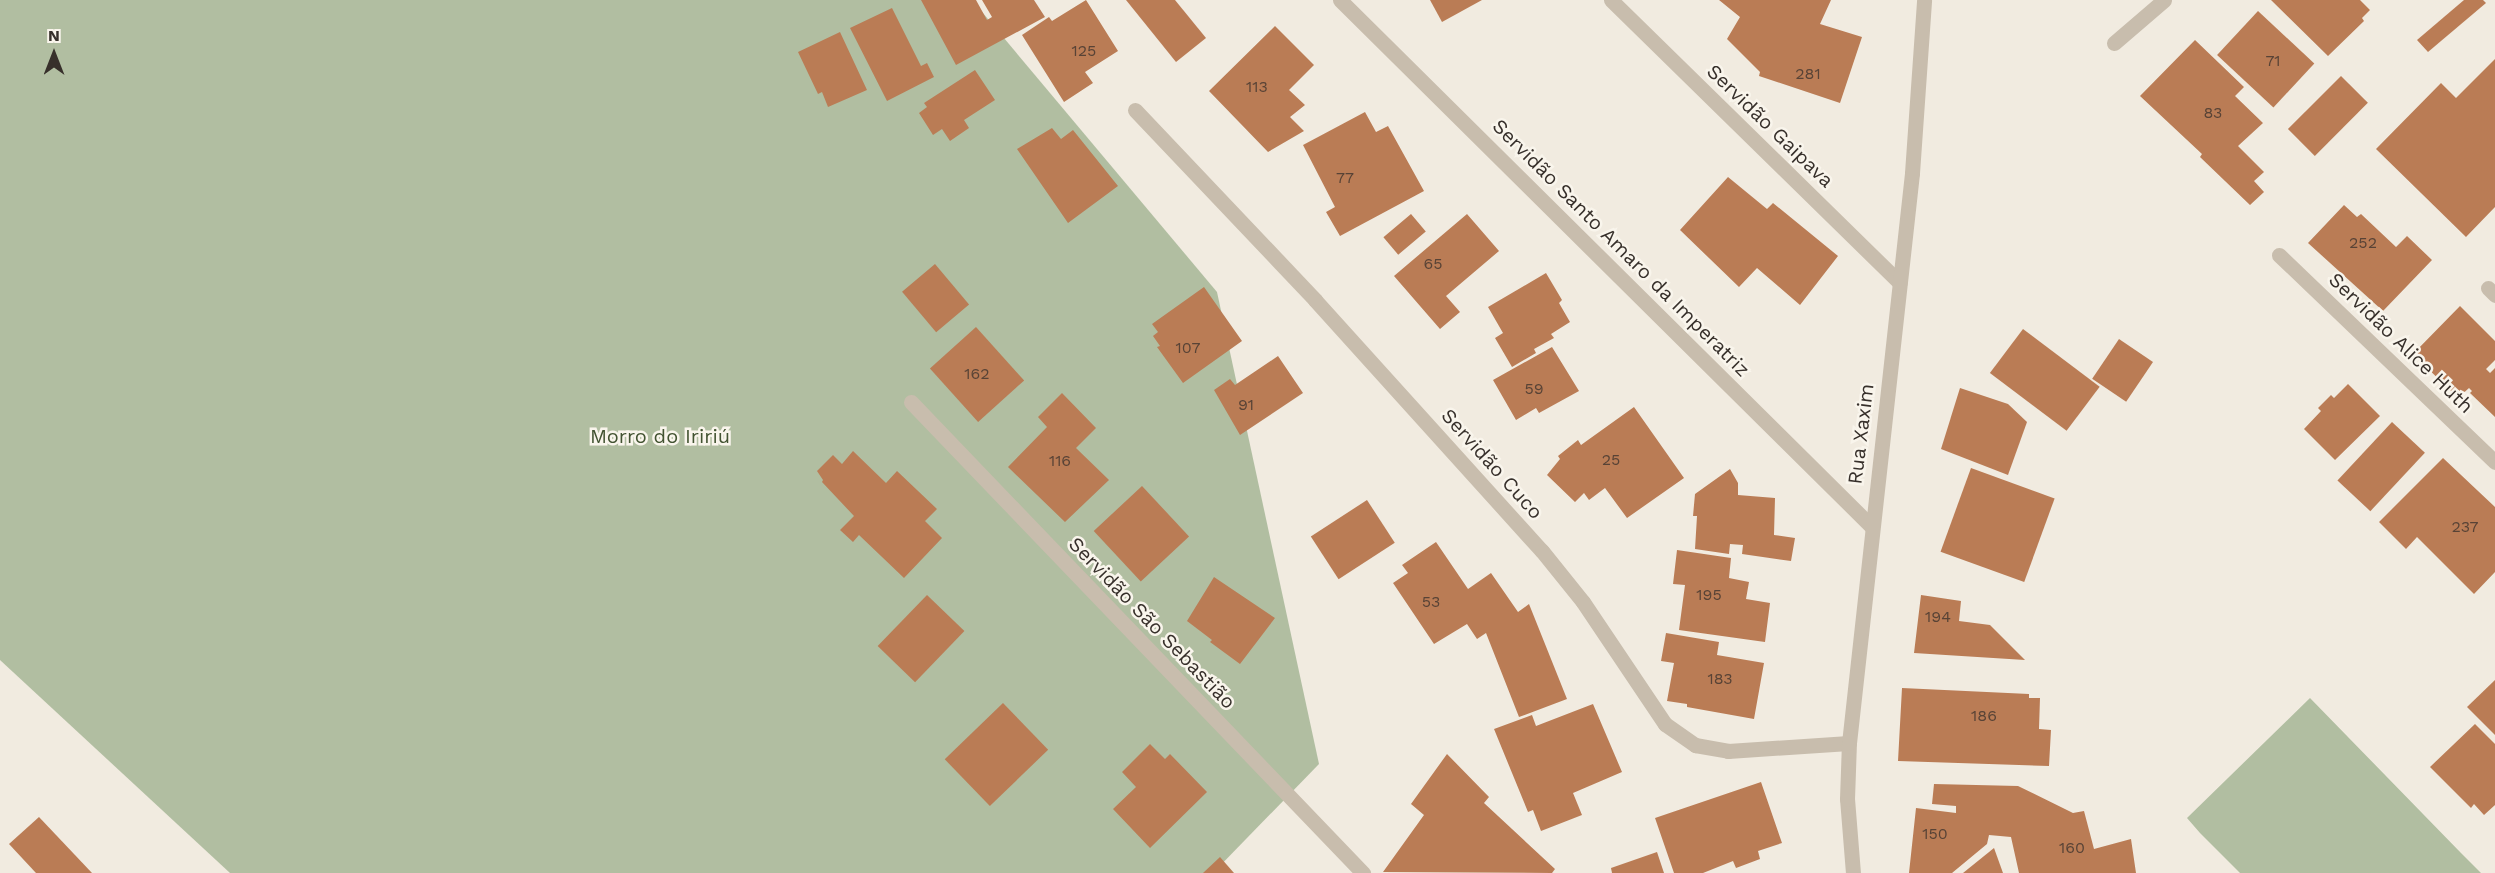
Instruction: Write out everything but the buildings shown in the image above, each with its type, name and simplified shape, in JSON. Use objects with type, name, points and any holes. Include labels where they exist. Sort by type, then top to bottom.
[{"type":"street","name":"Servidão Santo Amaro da Imperatriz","points":[[1340,0],[1872,526]]},
{"type":"street","name":"Servidão Gaipava","points":[[1611,0],[1900,282]]},
{"type":"street","name":"Rua Xaxim","points":[[1853,873],[1848,800],[1849,743],[1912,173],[1924,0]]},
{"type":"street","points":[[2114,43],[2164,0]]},
{"type":"street","name":"Servidão Cuco","points":[[1135,110],[1315,300],[1542,551],[1583,602],[1665,724],[1695,745],[1728,751],[1849,743]]},
{"type":"street","name":"Servidão Alice Huth","points":[[2279,255],[2495,462]]},
{"type":"street","name":"Servidão São Sebastião","points":[[911,402],[1363,873]]},
{"type":"green space","name":"Morro do Iririú","points":[[0,0],[972,0],[1217,292],[1319,764],[1213,873],[230,873],[0,660]]},
{"type":"green space","points":[[2310,698],[2481,873],[2240,873],[2200,833],[2187,818]]}]
